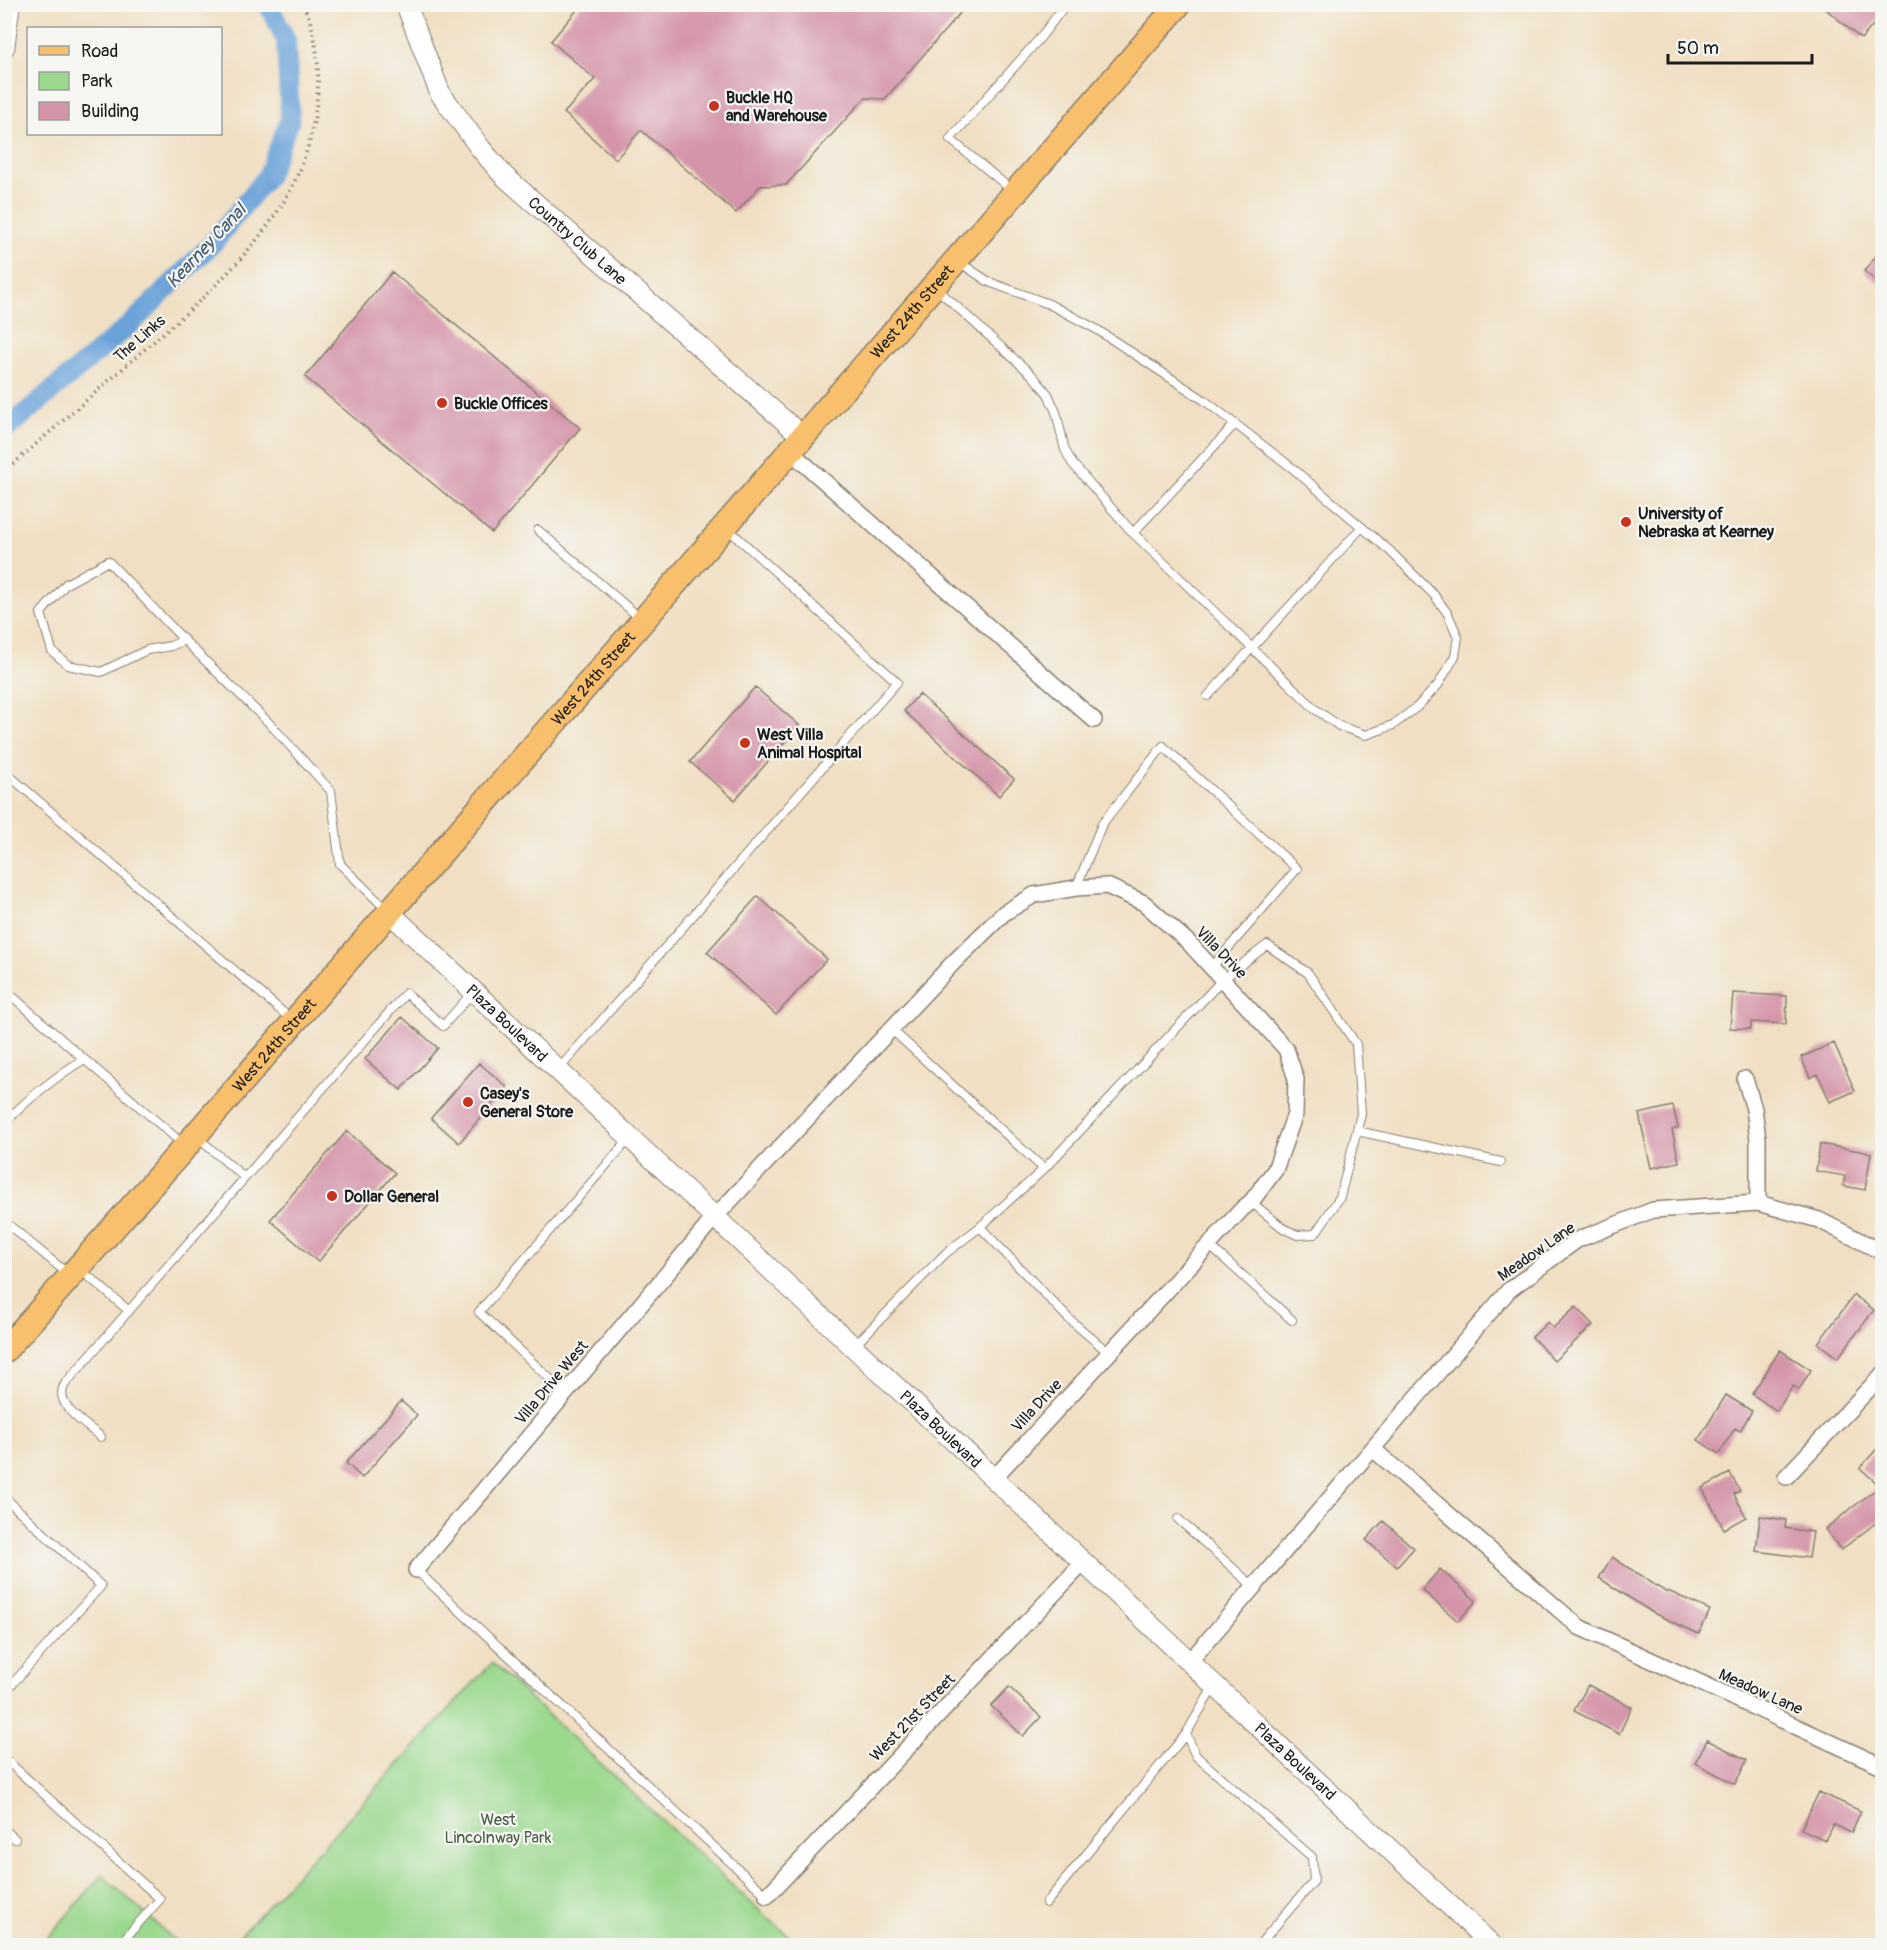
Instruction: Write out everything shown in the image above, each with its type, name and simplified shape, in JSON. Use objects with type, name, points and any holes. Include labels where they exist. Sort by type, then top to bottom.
[{"type":"main road","name":"West 24th Street","points":[[4,1351],[726,527],[1179,4]]},
{"type":"street","name":"Country Club Lane","points":[[406,4],[440,93],[504,176],[797,444]]},
{"type":"street","points":[[797,444],[1094,720]]},
{"type":"street","name":"Villa Drive","points":[[714,1218],[953,963],[1004,913],[1034,895],[1076,888],[1107,886],[1143,903],[1189,943],[1286,1049],[1296,1079],[1295,1114],[1275,1170],[1251,1202],[993,1479]]},
{"type":"street","name":"Plaza Boulevard","points":[[389,912],[1493,1946]]},
{"type":"street","points":[[1745,1079],[1754,1109],[1758,1138],[1758,1203]]},
{"type":"street","name":"Meadow Lane","points":[[1190,1661],[1509,1290],[1577,1240],[1653,1210],[1758,1203],[1820,1220],[1882,1252]]},
{"type":"street","name":"Villa Drive West","points":[[416,1570],[714,1218]]},
{"type":"street","points":[[1786,1477],[1882,1375]]},
{"type":"street","name":"Meadow Lane","points":[[1373,1449],[1579,1628],[1882,1766]]},
{"type":"street","name":"West 21st Street","points":[[767,1896],[1083,1563]]},
{"type":"lane","points":[[4,58],[10,49],[15,10],[13,4]]},
{"type":"lane","points":[[1014,192],[950,139],[1040,38],[1066,4]]},
{"type":"lane","points":[[934,286],[1032,375],[1048,394],[1056,412],[1065,450],[1072,463],[1133,533],[1315,709],[1339,726],[1366,735],[1393,725],[1417,707],[1438,685],[1455,656],[1458,637],[1448,614],[1415,574],[1291,467],[1204,400],[1096,329],[1049,304],[989,282],[956,260]]},
{"type":"lane","points":[[1133,533],[1234,424]]},
{"type":"lane","points":[[558,1070],[897,682],[726,527]]},
{"type":"lane","points":[[1208,696],[1361,528]]},
{"type":"lane","points":[[538,530],[643,621]]},
{"type":"lane","points":[[184,640],[171,646],[147,650],[100,672],[68,665],[52,651],[41,613],[66,584],[108,561],[271,725],[331,791],[340,864],[389,912]]},
{"type":"lane","points":[[1076,888],[1102,824],[1163,746],[1297,869],[1212,967]]},
{"type":"lane","points":[[4,771],[294,1022]]},
{"type":"lane","points":[[853,1347],[946,1253],[980,1227],[1044,1169],[1223,979],[1267,945],[1308,973],[1356,1044],[1361,1114],[1340,1197],[1315,1234],[1297,1234],[1284,1228],[1251,1202]]},
{"type":"lane","points":[[4,989],[84,1059],[190,1141],[245,1178]]},
{"type":"lane","points":[[101,1437],[66,1406],[62,1390],[406,993],[443,1026],[473,992]]},
{"type":"lane","points":[[891,1029],[1044,1169]]},
{"type":"lane","points":[[4,1124],[25,1101],[57,1076],[84,1059]]},
{"type":"lane","points":[[1357,1131],[1501,1162]]},
{"type":"lane","points":[[565,1393],[479,1312],[630,1138]]},
{"type":"lane","points":[[4,1221],[129,1311]]},
{"type":"lane","points":[[980,1227],[1068,1318],[1109,1353]]},
{"type":"lane","points":[[1209,1245],[1292,1320]]},
{"type":"lane","points":[[4,1497],[101,1586],[4,1693]]},
{"type":"lane","points":[[1178,1519],[1254,1587]]},
{"type":"lane","points":[[416,1570],[767,1896]]},
{"type":"lane","points":[[1047,1903],[1186,1734],[1214,1684]]},
{"type":"lane","points":[[1186,1734],[1196,1756],[1312,1857],[1314,1881],[1258,1946]]},
{"type":"lane","points":[[4,1758],[160,1899],[118,1946]]},
{"type":"lane","points":[[4,1829],[15,1839]]},
{"type":"path","name":"The Links","points":[[4,472],[220,281],[252,246],[286,198],[306,150],[314,119],[318,79],[316,49],[303,4]]},
{"type":"green space","name":"West Lincolnway Park","points":[[492,1663],[761,1912],[800,1945],[231,1945]]},
{"type":"green space","points":[[102,1875],[180,1945],[40,1946]]},
{"type":"building","name":"Buckle HQ and Warehouse","points":[[582,4],[968,4],[885,99],[865,98],[786,185],[760,186],[736,213],[641,130],[616,159],[564,113],[595,79],[551,41]]},
{"type":"building","points":[[1820,4],[1882,4],[1882,15],[1861,39]]},
{"type":"building","points":[[1882,249],[1882,286],[1864,271]]},
{"type":"building","name":"Buckle Offices","points":[[392,272],[580,428],[492,533],[305,377]]},
{"type":"building","name":"West Villa Animal Hospital","points":[[755,687],[799,725],[735,800],[690,762]]},
{"type":"building","points":[[919,694],[1014,779],[999,796],[904,711]]},
{"type":"building","points":[[758,896],[827,959],[776,1015],[707,952]]},
{"type":"building","points":[[1733,993],[1787,996],[1786,1024],[1751,1022],[1751,1029],[1730,1028]]},
{"type":"building","points":[[402,1017],[438,1048],[401,1090],[365,1059]]},
{"type":"building","points":[[1834,1043],[1855,1091],[1830,1102],[1818,1074],[1810,1078],[1801,1057]]},
{"type":"building","points":[[479,1063],[507,1087],[459,1143],[431,1118]]},
{"type":"building","points":[[1673,1106],[1678,1128],[1672,1130],[1679,1162],[1651,1168],[1639,1114]]},
{"type":"building","name":"Dollar General","points":[[347,1131],[395,1173],[318,1262],[270,1220]]},
{"type":"building","points":[[1820,1144],[1871,1153],[1865,1190],[1843,1186],[1845,1176],[1816,1171]]},
{"type":"building","points":[[1854,1295],[1874,1310],[1838,1358],[1818,1343]]},
{"type":"building","points":[[1576,1307],[1593,1325],[1554,1361],[1532,1337],[1548,1322],[1553,1328]]},
{"type":"building","points":[[1780,1350],[1811,1370],[1799,1390],[1793,1386],[1777,1411],[1752,1394]]},
{"type":"building","points":[[1726,1395],[1752,1411],[1740,1431],[1735,1428],[1719,1454],[1698,1440]]},
{"type":"building","points":[[401,1401],[417,1415],[362,1478],[346,1463]]},
{"type":"building","points":[[1882,1443],[1882,1518],[1841,1550],[1825,1529],[1880,1486],[1860,1468]]},
{"type":"building","points":[[1730,1473],[1740,1491],[1734,1494],[1746,1517],[1724,1529],[1702,1488]]},
{"type":"building","points":[[1760,1516],[1786,1520],[1785,1528],[1813,1532],[1809,1558],[1756,1551]]},
{"type":"building","points":[[1383,1521],[1414,1548],[1397,1567],[1366,1540]]},
{"type":"building","points":[[1612,1557],[1667,1593],[1668,1591],[1710,1610],[1699,1634],[1653,1613],[1599,1578]]},
{"type":"building","points":[[1440,1569],[1476,1601],[1458,1621],[1422,1590]]},
{"type":"building","points":[[1588,1685],[1632,1707],[1619,1734],[1574,1711]]},
{"type":"building","points":[[1009,1687],[1041,1717],[1023,1736],[991,1706]]},
{"type":"building","points":[[1707,1740],[1747,1760],[1735,1784],[1695,1763]]},
{"type":"building","points":[[1819,1792],[1861,1811],[1851,1833],[1833,1824],[1825,1840],[1801,1829]]},
{"type":"waterway","name":"Kearney Canal","points":[[4,431],[132,323],[214,242],[268,175],[290,119],[286,40],[268,4]]},
{"type":"place","name":"Buckle HQ and Warehouse","points":[[714,106]]},
{"type":"place","name":"Buckle Offices","points":[[442,403]]},
{"type":"place","name":"University of Nebraska at Kearney","points":[[1626,522]]},
{"type":"place","name":"West Villa Animal Hospital","points":[[745,743]]},
{"type":"place","name":"Casey's General Store","points":[[468,1102]]},
{"type":"place","name":"Dollar General","points":[[332,1196]]}]
